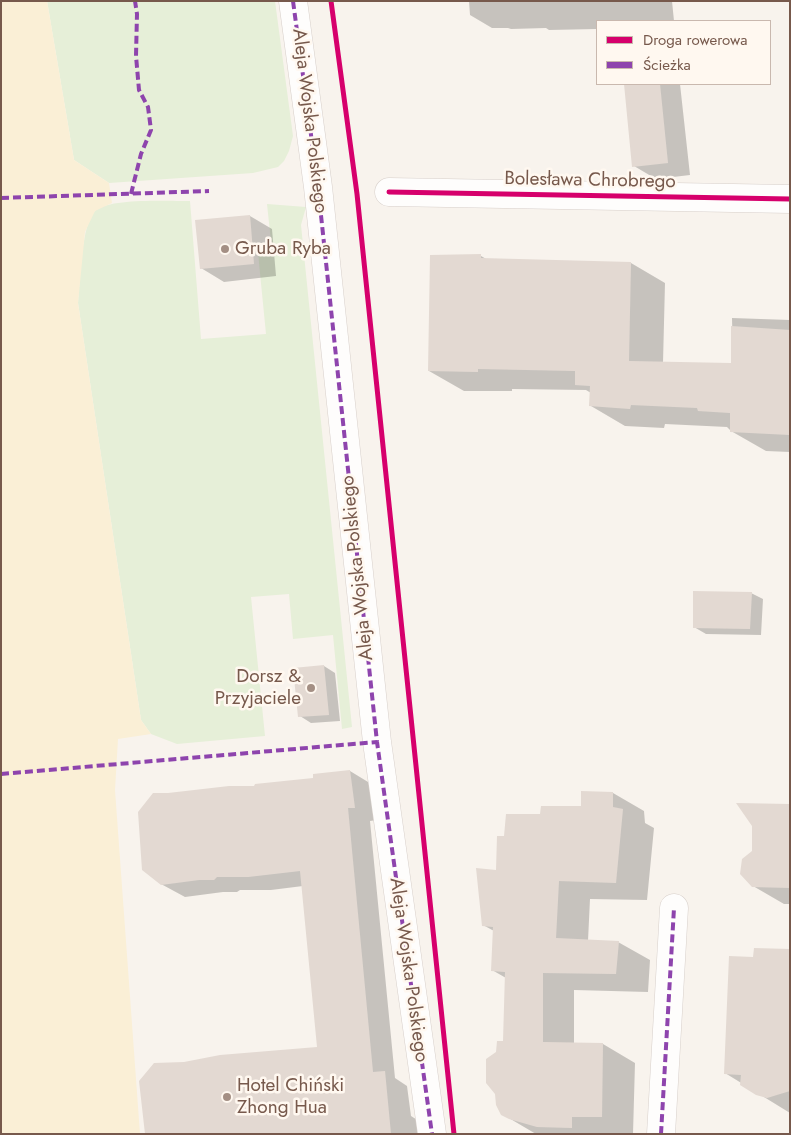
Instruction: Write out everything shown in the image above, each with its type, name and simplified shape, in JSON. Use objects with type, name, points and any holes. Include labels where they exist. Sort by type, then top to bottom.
[{"type":"street","name":"Aleja Wojska Polskiego","points":[[293,1],[318,186],[377,742],[432,1134]]},
{"type":"street","name":"Bolesława Chrobrego","points":[[389,192],[790,199]]},
{"type":"street","points":[[661,1134],[674,908]]},
{"type":"green space","points":[[47,1],[275,1],[293,136],[284,161],[278,167],[253,173],[109,183],[74,160]]},
{"type":"green space","points":[[190,201],[201,339],[266,334],[258,253],[272,251],[267,204],[306,207],[301,225],[352,727],[342,729],[333,635],[293,639],[289,594],[251,597],[265,736],[177,744],[151,734],[141,720],[78,303],[81,268],[87,227],[96,210],[103,206],[127,202]]},
{"type":"sand","points":[[1,1],[47,1],[74,160],[109,183],[112,203],[95,211],[85,232],[78,303],[141,720],[151,734],[118,739],[115,790],[140,1134],[1,1134]]},
{"type":"building","points":[[624,85],[660,85],[668,163],[632,167]]},
{"type":"building","name":"Gruba Ryba","points":[[250,215],[254,264],[200,269],[195,220]]},
{"type":"building","points":[[481,254],[481,258],[631,262],[629,361],[731,363],[731,326],[790,330],[790,435],[730,432],[730,413],[698,411],[697,408],[631,405],[630,409],[589,406],[590,386],[575,385],[575,371],[478,369],[478,372],[428,371],[430,255]]},
{"type":"building","points":[[693,591],[752,592],[750,629],[693,628]]},
{"type":"building","points":[[324,665],[329,715],[298,717],[293,668]]},
{"type":"building","points":[[350,770],[355,808],[348,808],[373,1072],[385,1071],[391,1134],[145,1134],[139,1081],[154,1063],[184,1062],[220,1055],[317,1047],[300,871],[248,877],[217,877],[214,880],[161,885],[142,870],[138,812],[153,793],[229,786],[254,786],[255,784],[313,778],[313,774]]},
{"type":"building","points":[[581,791],[613,792],[613,807],[623,809],[616,883],[559,881],[556,938],[619,941],[616,974],[543,973],[543,1042],[603,1043],[602,1117],[572,1117],[572,1128],[537,1127],[501,1115],[496,1105],[495,1094],[486,1083],[486,1059],[496,1052],[497,1041],[503,1041],[505,972],[491,971],[493,927],[482,926],[476,868],[496,870],[497,836],[504,836],[506,814],[540,814],[541,806],[581,806]]},
{"type":"building","points":[[736,803],[790,804],[790,888],[752,887],[740,874],[742,859],[752,851],[752,826]]},
{"type":"building","points":[[754,948],[790,949],[790,1091],[767,1098],[756,1095],[740,1085],[741,1075],[724,1074],[729,956],[753,957]]},
{"type":"marked path","points":[[131,194],[141,154],[151,130],[148,107],[139,90],[135,1]]},
{"type":"marked path","points":[[293,1],[318,187],[377,742],[432,1134]]},
{"type":"marked path","points":[[1,198],[209,191]]},
{"type":"marked path","points":[[1,774],[377,742]]},
{"type":"marked path","points":[[661,1134],[674,908]]},
{"type":"cycle path","points":[[331,1],[357,194],[454,1134]]},
{"type":"cycle path","points":[[389,192],[790,199]]},
{"type":"place","name":"Gruba Ryba","points":[[225,249]]},
{"type":"place","name":"Dorsz & Przyjaciele","points":[[311,688]]},
{"type":"place","name":"Hotel Chiński Zhong Hua","points":[[227,1097]]}]
